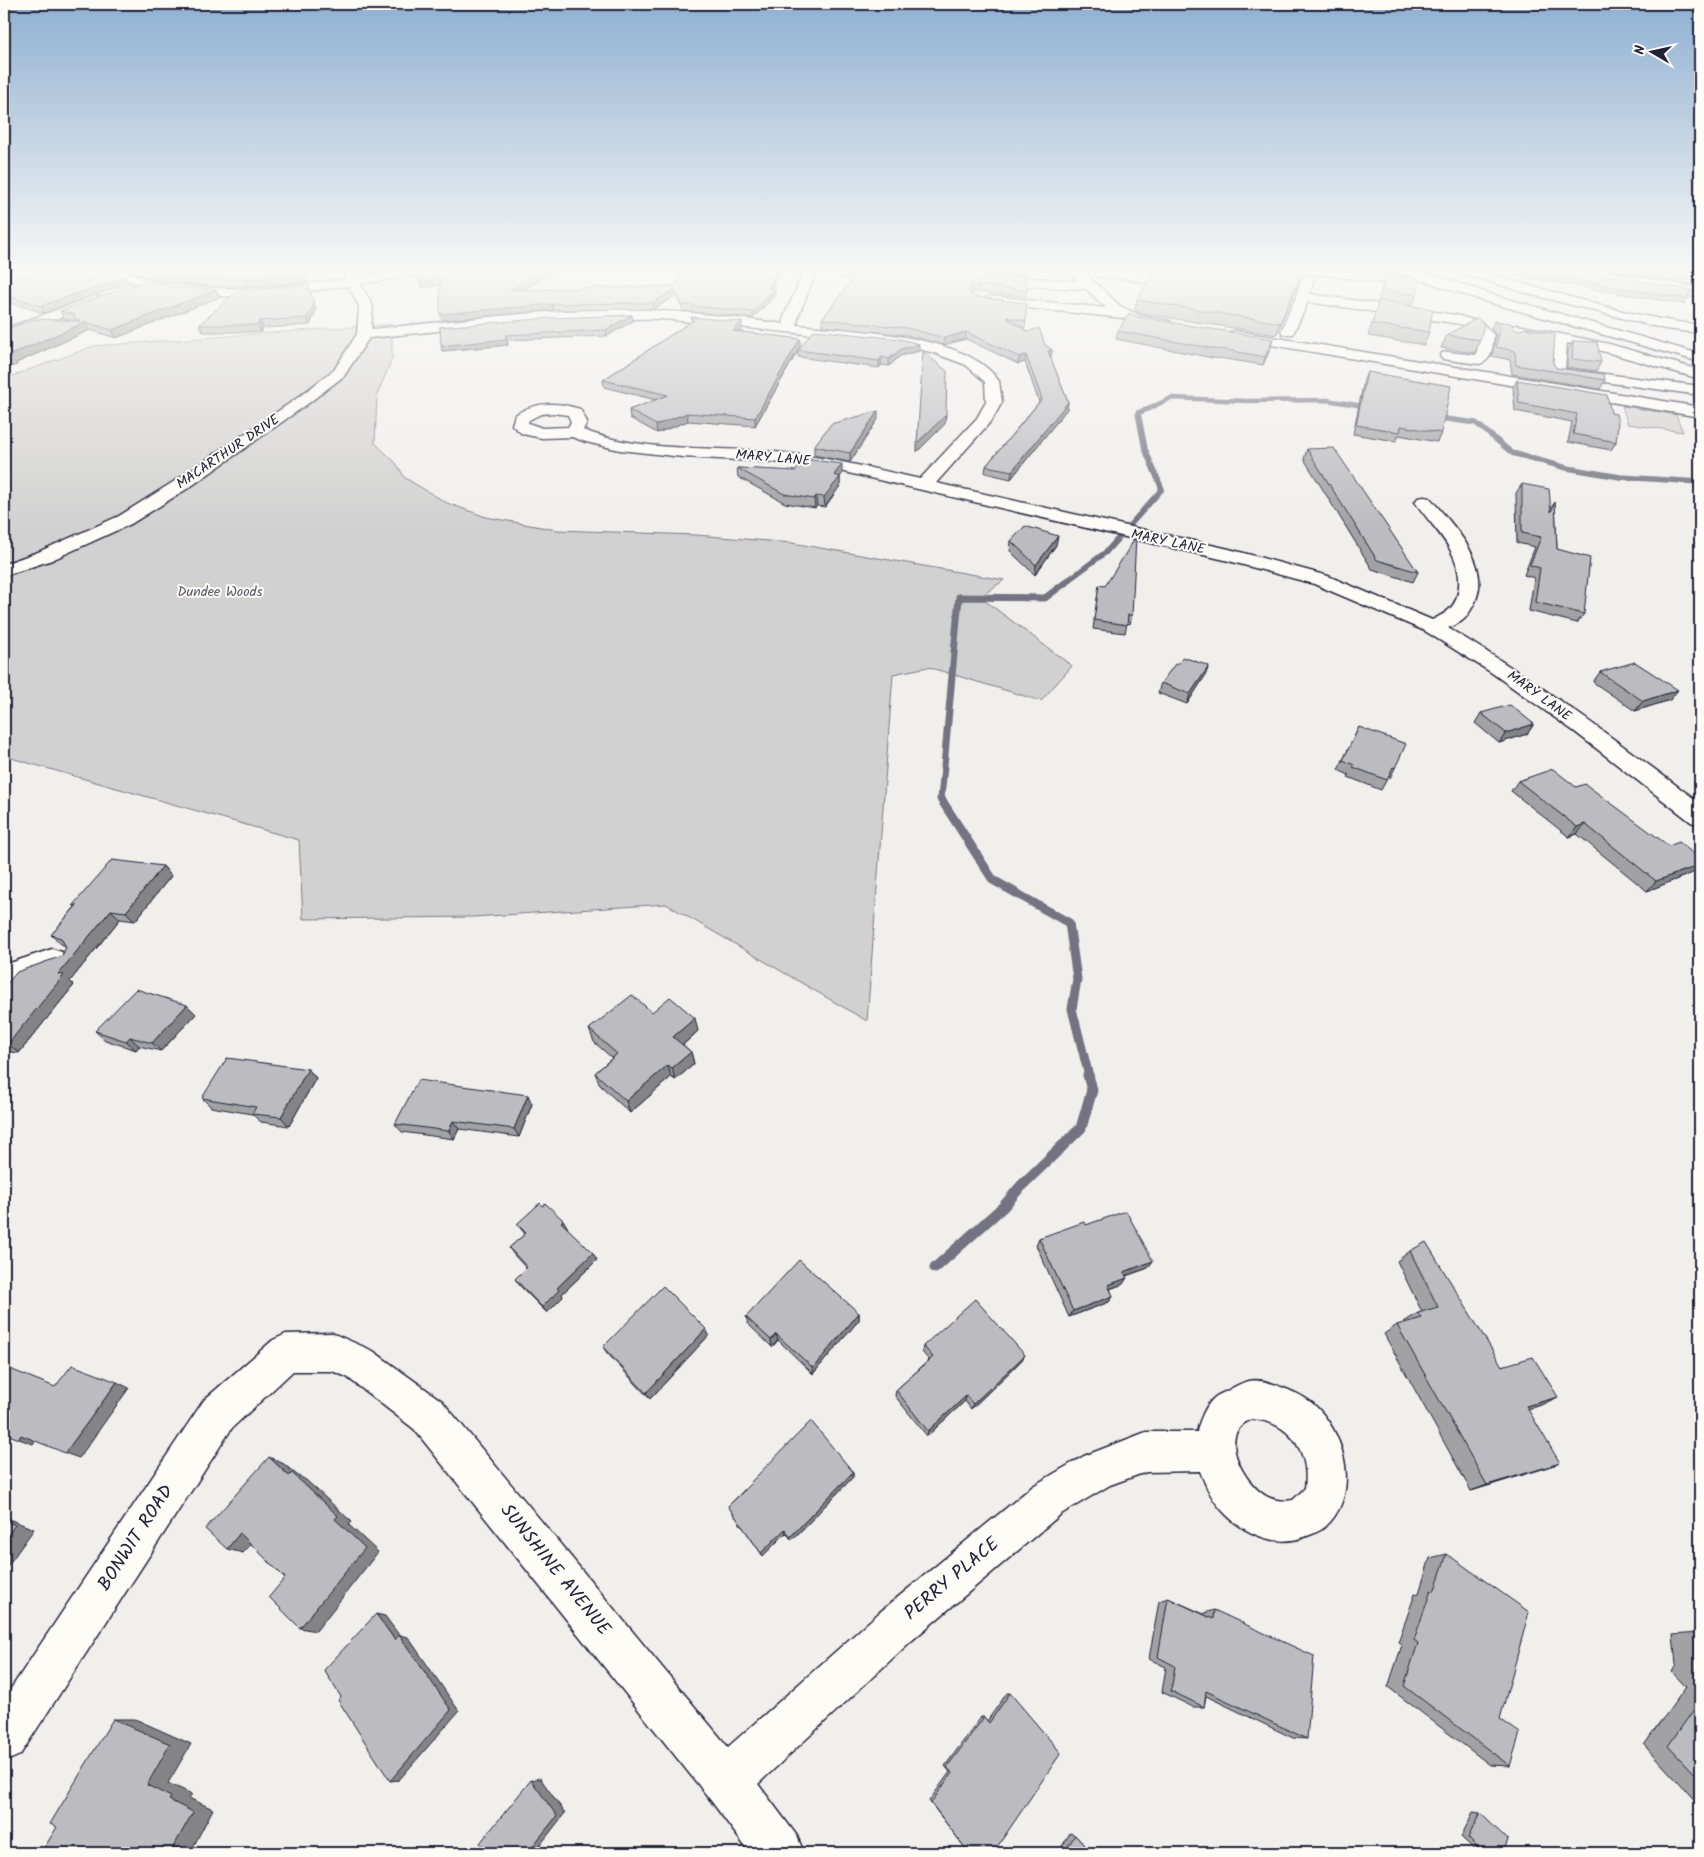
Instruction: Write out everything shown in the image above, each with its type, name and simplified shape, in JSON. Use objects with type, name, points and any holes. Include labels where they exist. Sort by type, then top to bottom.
[{"type":"street","name":"MACARTHUR DRIVE","points":[[4,570],[45,556],[125,520],[184,483],[302,402],[339,373],[351,354]]},
{"type":"street","points":[[925,484],[984,420],[994,402],[992,381],[971,362],[949,354]]},
{"type":"street","points":[[1371,354],[1700,412]]},
{"type":"street","points":[[1432,354],[1472,360],[1483,357],[1484,354]]},
{"type":"street","points":[[1559,354],[1557,372],[1613,382],[1630,381],[1700,392]]},
{"type":"street","points":[[1628,354],[1630,381]]},
{"type":"street","points":[[1630,354],[1700,375]]},
{"type":"street","points":[[1642,358],[1644,354]]},
{"type":"street","points":[[1684,354],[1700,358]]},
{"type":"street","points":[[1511,367],[1517,372],[1534,377],[1700,404]]},
{"type":"street","name":"MARY LANE","points":[[574,432],[592,439],[620,445],[809,461],[925,484],[1120,532],[1229,556],[1321,580],[1432,627],[1500,668],[1700,816]]},
{"type":"street","points":[[1424,502],[1458,544],[1470,573],[1468,596],[1456,617],[1432,627]]},
{"type":"street","points":[[4,977],[60,957]]},
{"type":"street","name":"SUNSHINE AVENUE","points":[[286,1353],[332,1352],[343,1356],[360,1364],[428,1416],[726,1781],[780,1853]]},
{"type":"street","name":"BONWIT ROAD","points":[[4,1739],[218,1414],[286,1353]]},
{"type":"street","name":"PERRY PLACE","points":[[726,1781],[895,1627],[1047,1500],[1098,1470],[1146,1452],[1194,1451],[1215,1453]]},
{"type":"green space","name":"Dundee Woods","points":[[73,354],[392,354],[392,359],[377,395],[375,443],[396,463],[405,478],[447,503],[486,517],[557,530],[696,535],[792,543],[1004,580],[980,597],[1072,666],[1041,701],[928,667],[893,674],[867,1021],[666,904],[474,917],[303,919],[299,840],[4,756],[4,379]]},
{"type":"green space","points":[[1622,406],[1676,415],[1683,432],[1628,424]]},
{"type":"building","points":[[4,354],[13,354],[10,355],[12,357],[4,359]]},
{"type":"building","points":[[643,354],[792,354],[755,418],[687,413],[656,425],[629,410],[668,395],[603,380]]},
{"type":"building","points":[[825,354],[895,354],[889,359],[882,357],[879,361]]},
{"type":"building","points":[[923,354],[925,354],[947,371],[946,415],[917,443]]},
{"type":"building","points":[[1012,354],[1049,354],[1068,402],[1012,471],[986,466],[1042,399],[1026,355],[1019,357]]},
{"type":"building","points":[[1247,354],[1266,354],[1265,357]]},
{"type":"building","points":[[1515,354],[1554,354],[1553,363],[1556,368],[1604,374],[1605,380],[1516,365]]},
{"type":"building","points":[[1572,354],[1599,354],[1601,362],[1572,359]]},
{"type":"building","points":[[1367,372],[1451,386],[1441,433],[1401,426],[1400,432],[1356,425]]},
{"type":"building","points":[[1517,380],[1607,395],[1611,413],[1616,414],[1618,423],[1616,442],[1573,434],[1577,414],[1519,403]]},
{"type":"building","points":[[878,411],[850,453],[814,446],[831,424]]},
{"type":"building","points":[[1334,448],[1418,572],[1377,560],[1307,449]]},
{"type":"building","points":[[805,459],[842,464],[834,475],[840,477],[824,497],[816,496],[814,499],[784,494],[737,468],[796,471]]},
{"type":"building","points":[[1522,484],[1549,489],[1551,512],[1555,502],[1557,549],[1590,558],[1584,614],[1535,602],[1540,568],[1530,565],[1541,537],[1522,533]]},
{"type":"building","points":[[1025,526],[1058,536],[1036,565],[1011,541]]},
{"type":"building","points":[[1136,537],[1132,615],[1128,615],[1127,625],[1094,620],[1099,585],[1105,586]]},
{"type":"building","points":[[1183,657],[1209,666],[1190,694],[1161,683],[1175,664],[1178,664]]},
{"type":"building","points":[[1635,662],[1678,690],[1643,701],[1600,672]]},
{"type":"building","points":[[1510,705],[1534,724],[1506,733],[1481,713]]},
{"type":"building","points":[[1359,727],[1406,744],[1387,780],[1353,767],[1354,765],[1343,760]]},
{"type":"building","points":[[1553,769],[1576,787],[1585,784],[1669,846],[1679,842],[1700,859],[1700,865],[1656,881],[1585,824],[1577,827],[1518,781]]},
{"type":"building","points":[[112,860],[163,866],[126,912],[111,910],[58,974],[64,975],[8,1044],[4,1044],[4,987],[17,972],[62,956],[66,947],[61,938],[51,935],[77,905],[73,905]]},
{"type":"building","points":[[136,989],[187,1005],[152,1043],[130,1037],[126,1041],[95,1031]]},
{"type":"building","points":[[632,995],[652,1012],[670,997],[695,1018],[673,1037],[691,1052],[672,1068],[668,1065],[626,1101],[595,1073],[617,1054],[589,1029]]},
{"type":"building","points":[[227,1058],[308,1069],[281,1117],[252,1114],[256,1107],[202,1098]]},
{"type":"building","points":[[418,1080],[528,1095],[514,1129],[453,1121],[449,1131],[395,1124]]},
{"type":"building","points":[[540,1203],[543,1206],[545,1203],[563,1220],[561,1222],[593,1253],[557,1288],[559,1290],[542,1307],[515,1279],[527,1267],[509,1248],[526,1233],[517,1224]]},
{"type":"building","points":[[1126,1211],[1153,1261],[1124,1272],[1127,1278],[1108,1285],[1113,1296],[1073,1311],[1039,1238],[1084,1222],[1086,1225]]},
{"type":"building","points":[[1426,1242],[1502,1366],[1533,1357],[1558,1397],[1526,1406],[1560,1463],[1487,1485],[1397,1325],[1422,1318],[1418,1313],[1438,1307],[1410,1251]]},
{"type":"building","points":[[799,1260],[859,1313],[813,1368],[776,1334],[771,1340],[746,1317]]},
{"type":"building","points":[[663,1286],[706,1329],[646,1393],[603,1347]]},
{"type":"building","points":[[975,1299],[1025,1355],[973,1404],[966,1396],[928,1431],[896,1390],[933,1357],[923,1346]]},
{"type":"building","points":[[72,1365],[117,1382],[65,1453],[21,1435],[19,1439],[4,1433],[4,1377],[10,1369],[55,1387]]},
{"type":"building","points":[[811,1421],[853,1472],[790,1537],[785,1529],[761,1553],[728,1506]]},
{"type":"building","points":[[269,1457],[289,1476],[292,1473],[338,1516],[335,1519],[365,1548],[300,1628],[269,1597],[285,1578],[240,1533],[227,1549],[205,1529]]},
{"type":"building","points":[[4,1520],[15,1525],[4,1541]]},
{"type":"building","points":[[1447,1554],[1529,1612],[1500,1719],[1520,1733],[1510,1766],[1404,1686],[1418,1643],[1414,1640],[1431,1590],[1434,1592]]},
{"type":"building","points":[[1168,1598],[1213,1619],[1214,1610],[1314,1656],[1307,1739],[1206,1691],[1204,1707],[1171,1691],[1175,1666],[1158,1657]]},
{"type":"building","points":[[376,1614],[395,1640],[399,1635],[451,1710],[390,1781],[338,1700],[341,1697],[324,1670]]},
{"type":"building","points":[[1697,1633],[1700,1636],[1700,1661]]},
{"type":"building","points":[[1700,1664],[1700,1675],[1696,1671]]},
{"type":"building","points":[[1010,1693],[1061,1753],[993,1853],[969,1853],[931,1803],[952,1773],[947,1767],[984,1717],[989,1723]]},
{"type":"building","points":[[1700,1701],[1700,1780],[1668,1746]]},
{"type":"building","points":[[113,1719],[170,1744],[147,1785],[171,1797],[169,1800],[193,1812],[170,1853],[41,1853],[57,1827],[50,1824]]},
{"type":"building","points":[[531,1780],[557,1816],[527,1853],[486,1853],[480,1843]]},
{"type":"building","points":[[1480,1813],[1508,1840],[1503,1853],[1483,1853],[1468,1838]]},
{"type":"building","points":[[1075,1835],[1091,1853],[1064,1853]]},
{"type":"waterway","points":[[1152,407],[1171,398],[1248,401],[1327,400],[1367,407]]},
{"type":"waterway","points":[[1067,581],[1106,552],[1162,489],[1145,449],[1138,413],[1154,406]]},
{"type":"waterway","points":[[1361,406],[1367,407]]},
{"type":"waterway","points":[[1432,417],[1476,423],[1512,453],[1567,468],[1620,477],[1700,482]]},
{"type":"waterway","points":[[941,799],[959,597],[1045,598],[1069,580]]},
{"type":"waterway","points":[[941,799],[993,880],[1069,923],[1077,979],[1072,1009],[1089,1076]]},
{"type":"waterway","points":[[935,1268],[1003,1207],[1021,1186],[1081,1128],[1092,1090],[1088,1075]]}]
